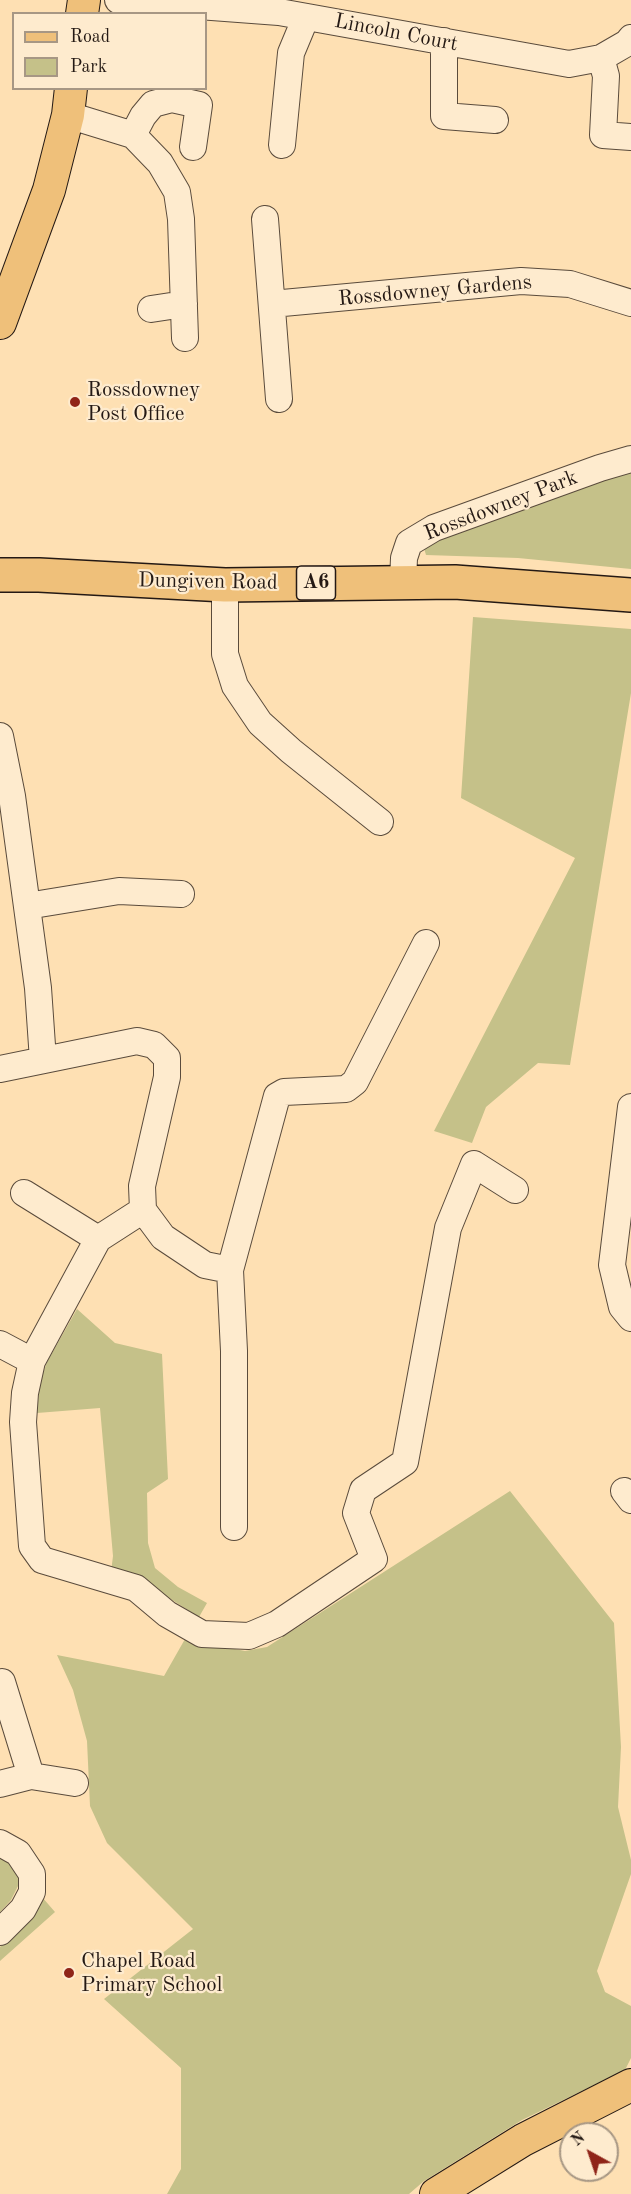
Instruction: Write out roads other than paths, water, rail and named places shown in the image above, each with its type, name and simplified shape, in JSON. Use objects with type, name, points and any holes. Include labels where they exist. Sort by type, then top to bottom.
[{"type":"highway","name":"Dungiven Road","points":[[0,576],[39,575],[225,585],[455,582],[631,595]]},
{"type":"main road","points":[[0,323],[49,190],[70,102]]},
{"type":"main road","points":[[436,2194],[523,2140],[631,2085]]},
{"type":"street","name":"Lincoln Court","points":[[118,0],[280,6],[306,17],[570,64],[601,58],[627,43],[631,38]]},
{"type":"street","points":[[282,145],[291,53],[306,17]]},
{"type":"street","points":[[444,41],[444,116],[495,120]]},
{"type":"street","points":[[601,58],[606,76],[603,135],[631,137]]},
{"type":"street","points":[[133,135],[143,116],[153,104],[172,99],[199,105],[193,147]]},
{"type":"street","points":[[70,102],[133,135],[160,162],[177,192],[181,219],[186,338]]},
{"type":"street","points":[[265,219],[279,399]]},
{"type":"street","name":"Rossdowney Gardens","points":[[272,304],[521,281],[570,284],[631,303]]},
{"type":"street","points":[[151,309],[184,304]]},
{"type":"street","name":"Rossdowney Park","points":[[403,582],[404,558],[409,543],[434,528],[631,459]]},
{"type":"street","points":[[225,585],[225,654],[235,686],[260,723],[291,751],[380,822]]},
{"type":"street","points":[[0,736],[12,796],[38,988],[43,1060]]},
{"type":"street","points":[[27,906],[118,891],[181,894]]},
{"type":"street","points":[[234,1527],[234,1351],[230,1270],[277,1096],[284,1092],[346,1089],[355,1082],[426,943]]},
{"type":"street","points":[[0,1069],[138,1041],[154,1045],[167,1058],[168,1077],[142,1186],[143,1210],[163,1237],[205,1265],[230,1270]]},
{"type":"street","points":[[631,1107],[628,1171],[612,1264],[622,1307],[631,1318]]},
{"type":"street","points":[[143,1210],[98,1239],[32,1360],[25,1393],[23,1422],[32,1546],[42,1560],[136,1588],[167,1614],[202,1634],[249,1636],[277,1624],[374,1559],[356,1513],[363,1490],[405,1462],[448,1228],[474,1164],[515,1190]]},
{"type":"street","points":[[24,1193],[98,1239]]},
{"type":"street","points":[[0,1344],[32,1360]]},
{"type":"street","points":[[2,1682],[31,1776]]},
{"type":"street","points":[[0,1784],[31,1776],[75,1783]]},
{"type":"street","points":[[0,1844],[18,1853],[32,1874],[32,1892],[24,1909],[0,1932]]},
{"type":"place","name":"Rossdowney Post Office","points":[[75,402]]},
{"type":"place","name":"Chapel Road Primary School","points":[[69,1973]]}]
